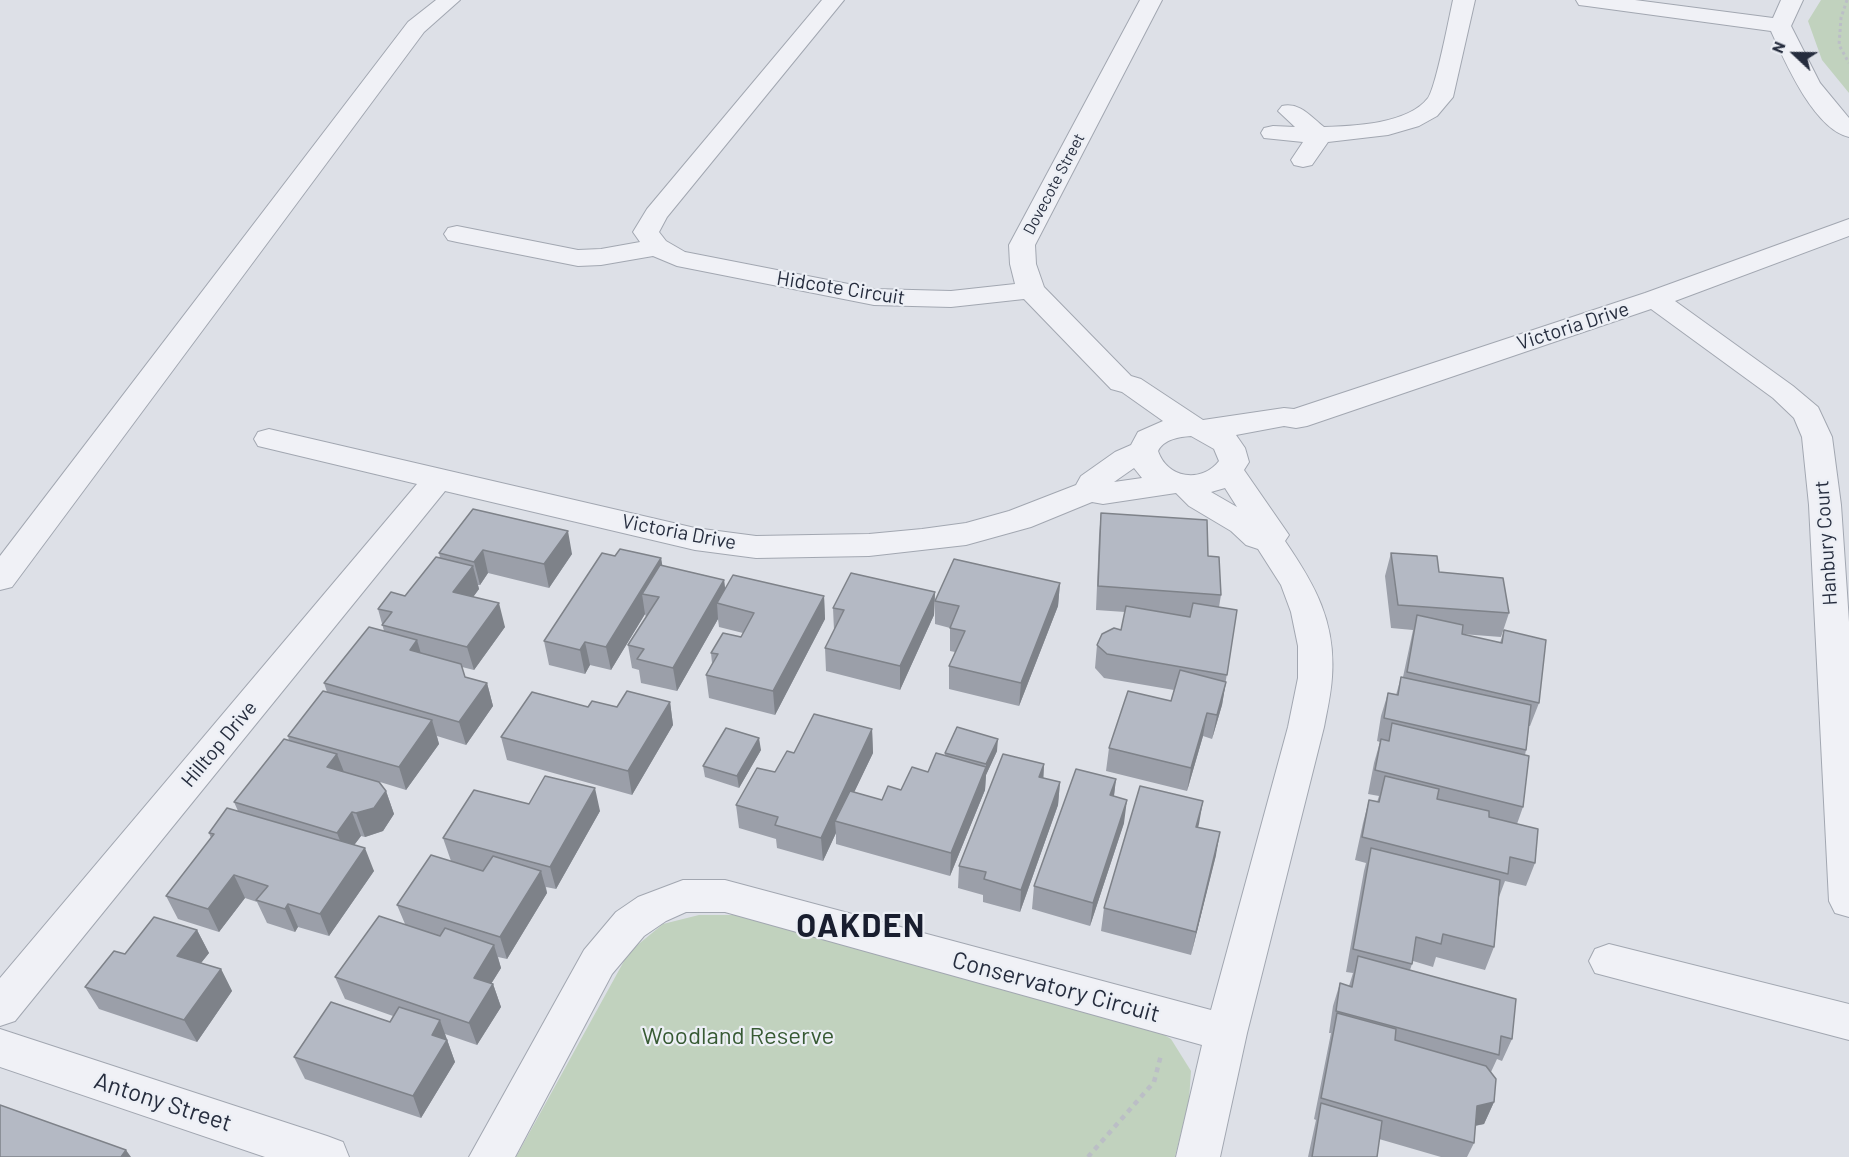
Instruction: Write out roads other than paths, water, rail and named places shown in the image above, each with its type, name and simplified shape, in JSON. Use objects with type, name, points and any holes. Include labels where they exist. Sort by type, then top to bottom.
[{"type":"street","points":[[0,579],[416,27],[449,0]]},
{"type":"street","points":[[457,234],[578,258],[601,257],[657,247],[646,232],[656,214],[833,0]]},
{"type":"street","name":"Dovecote Street","points":[[1030,290],[1023,264],[1022,245],[1151,0]]},
{"type":"street","points":[[1273,133],[1320,136],[1374,130],[1400,125],[1423,114],[1440,100],[1464,0]]},
{"type":"street","points":[[1587,0],[1780,26]]},
{"type":"street","points":[[1792,0],[1780,26],[1796,65],[1837,121],[1849,130]]},
{"type":"street","points":[[1290,111],[1320,136]]},
{"type":"street","points":[[1303,160],[1320,136]]},
{"type":"street","name":"Victoria Drive","points":[[1197,428],[1249,424],[1284,417],[1296,419],[1654,299],[1849,227]]},
{"type":"street","name":"Hidcote Circuit","points":[[657,247],[677,258],[874,297],[951,299],[1030,290]]},
{"type":"street","points":[[1030,290],[1121,383],[1131,385],[1197,428],[1226,442],[1231,449],[1232,467],[1254,511],[1274,535],[1269,542]]},
{"type":"street","name":"Hanbury Court","points":[[1654,299],[1783,392],[1807,414],[1817,437],[1837,507],[1849,901]]},
{"type":"street","points":[[1121,383],[1119,392],[1133,410],[1144,448],[1145,461],[1152,471],[1163,479],[1183,484],[1212,482],[1232,467]]},
{"type":"street","name":"Victoria Drive","points":[[1232,467],[1266,437],[1293,427],[1296,419]]},
{"type":"street","points":[[1144,448],[1149,439],[1163,430],[1197,428]]},
{"type":"street","name":"Victoria Drive","points":[[269,439],[695,539],[756,547],[869,545],[966,534],[1020,519],[1090,491],[1103,494],[1183,484]]},
{"type":"street","name":"Victoria Drive","points":[[1090,491],[1092,483],[1144,448]]},
{"type":"street","name":"Hilltop Drive","points":[[0,1008],[438,479]]},
{"type":"street","points":[[1183,484],[1200,499],[1242,523],[1257,537],[1269,542],[1297,584],[1308,612],[1315,646],[1315,678],[1303,739],[1226,1033],[1198,1157]]},
{"type":"street","name":"Conservatory Circuit","points":[[492,1157],[598,962],[630,924],[651,909],[683,896],[725,896],[1226,1033]]},
{"type":"street","points":[[1610,961],[1849,1022]]},
{"type":"street","name":"Antony Street","points":[[0,1048],[327,1157]]},
{"type":"district","name":"OAKDEN","points":[[861,926]]},
{"type":"park label","name":"Woodland Reserve","points":[[738,1036]]}]
